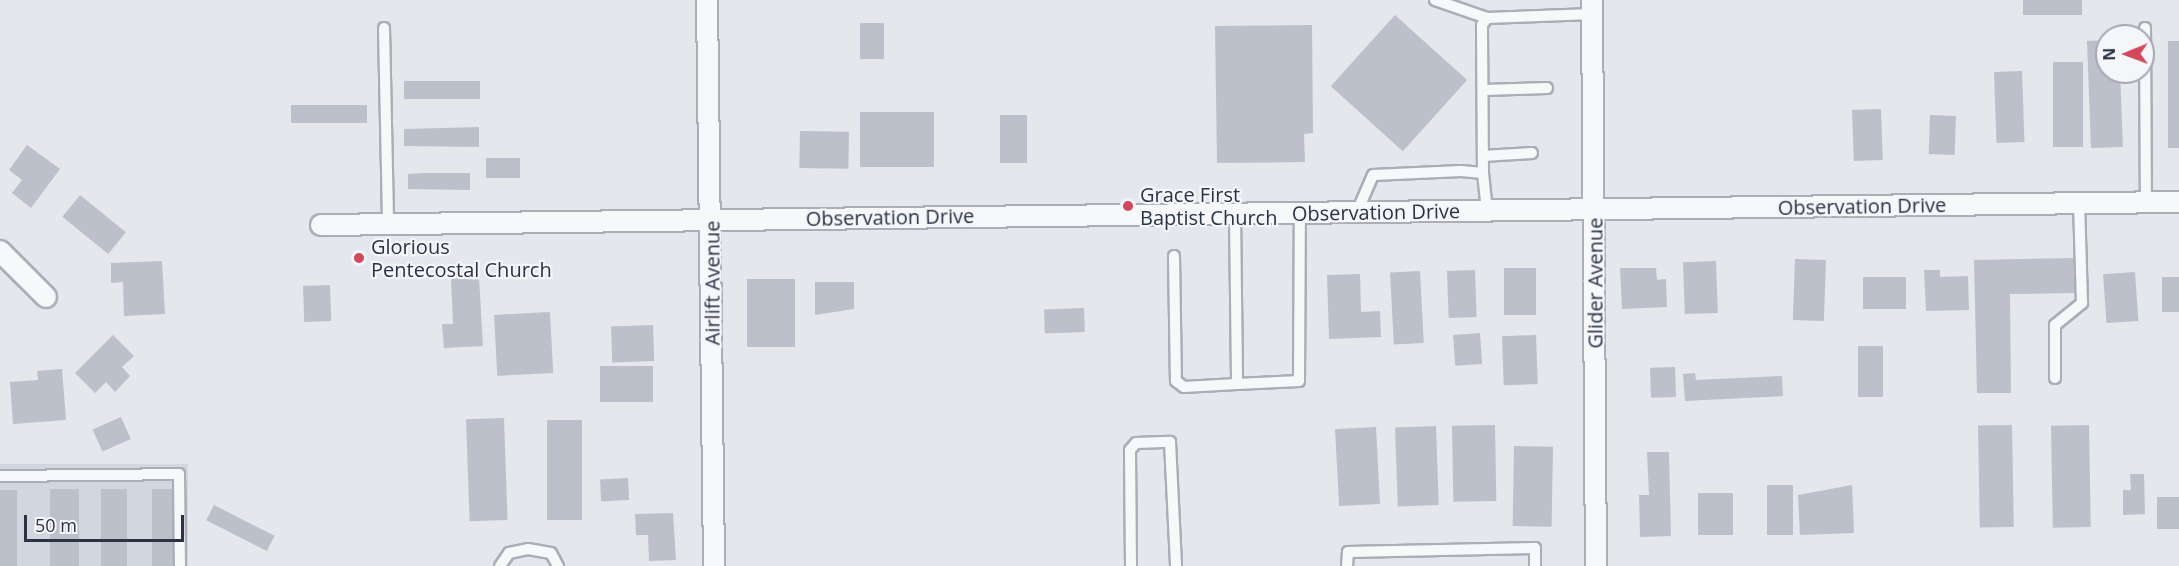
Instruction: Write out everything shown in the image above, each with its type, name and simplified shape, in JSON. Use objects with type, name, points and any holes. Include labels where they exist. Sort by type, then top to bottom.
[{"type":"street","name":"Airlift Avenue","points":[[707,0],[712,219],[714,566]]},
{"type":"street","name":"Glider Avenue","points":[[1592,7],[1596,566]]},
{"type":"street","name":"Observation Drive","points":[[321,225],[2179,202]]},
{"type":"street","points":[[0,250],[46,297]]},
{"type":"lane","points":[[1435,0],[1487,18],[1592,7]]},
{"type":"lane","points":[[1487,18],[1482,25],[1483,173],[1487,211]]},
{"type":"lane","points":[[384,28],[388,224]]},
{"type":"lane","points":[[2145,84],[2146,203]]},
{"type":"lane","points":[[1484,90],[1547,88]]},
{"type":"lane","points":[[1483,156],[1532,153]]},
{"type":"lane","points":[[1357,212],[1373,175],[1483,173]]},
{"type":"lane","points":[[2055,378],[2055,325],[2082,303],[2079,203]]},
{"type":"lane","points":[[1235,213],[1237,384]]},
{"type":"lane","points":[[1174,256],[1176,381],[1184,387],[1299,381],[1300,213]]},
{"type":"lane","points":[[1131,566],[1130,450],[1136,443],[1170,442],[1176,566]]},
{"type":"lane","points":[[0,476],[179,474],[180,566]]},
{"type":"lane","points":[[1347,566],[1348,552],[1535,548],[1535,566]]},
{"type":"lane","points":[[500,566],[509,553],[528,549],[551,553],[558,566]]},
{"type":"shaded area","points":[[0,464],[188,464],[188,566],[0,566]]},
{"type":"building","points":[[2023,0],[2082,0],[2082,15],[2023,15]]},
{"type":"building","points":[[1395,15],[1467,80],[1403,151],[1331,86]]},
{"type":"building","points":[[860,23],[884,23],[884,59],[860,59]]},
{"type":"building","points":[[1312,25],[1313,133],[1304,134],[1305,162],[1217,163],[1215,26]]},
{"type":"building","points":[[2087,41],[2095,41],[2095,84],[2120,84],[2123,147],[2091,148]]},
{"type":"building","points":[[2168,41],[2179,41],[2179,148],[2168,148]]},
{"type":"building","points":[[2053,62],[2083,62],[2083,147],[2053,147]]},
{"type":"building","points":[[2022,71],[2024,142],[1996,143],[1994,72]]},
{"type":"building","points":[[404,81],[480,81],[480,99],[404,99]]},
{"type":"building","points":[[291,105],[367,105],[367,123],[291,123]]},
{"type":"building","points":[[1881,109],[1883,160],[1854,161],[1852,110]]},
{"type":"building","points":[[860,112],[934,112],[934,167],[860,167]]},
{"type":"building","points":[[1000,115],[1027,115],[1027,163],[1000,163]]},
{"type":"building","points":[[1930,115],[1956,116],[1955,155],[1929,154]]},
{"type":"building","points":[[479,127],[479,147],[404,146],[404,129]]},
{"type":"building","points":[[800,131],[849,132],[848,169],[799,168]]},
{"type":"building","points":[[27,145],[60,169],[31,208],[12,193],[22,180],[9,170]]},
{"type":"building","points":[[486,158],[520,158],[520,178],[486,178]]},
{"type":"building","points":[[470,173],[470,190],[408,189],[408,174]]},
{"type":"building","points":[[80,195],[126,232],[108,254],[62,217]]},
{"type":"building","points":[[2075,258],[2076,293],[2010,294],[2011,393],[1977,393],[1974,260]]},
{"type":"building","points":[[1795,259],[1826,260],[1824,321],[1793,320]]},
{"type":"building","points":[[162,261],[165,314],[124,316],[123,282],[111,283],[111,263]]},
{"type":"building","points":[[1716,261],[1718,313],[1685,314],[1683,262]]},
{"type":"building","points":[[1504,268],[1536,268],[1536,315],[1504,315]]},
{"type":"building","points":[[1620,268],[1656,268],[1657,280],[1666,279],[1667,307],[1622,309]]},
{"type":"building","points":[[1475,270],[1477,317],[1449,318],[1447,271]]},
{"type":"building","points":[[1924,270],[1940,270],[1940,277],[1968,276],[1969,310],[1926,311]]},
{"type":"building","points":[[1420,271],[1424,343],[1394,344],[1390,273]]},
{"type":"building","points":[[2135,272],[2138,321],[2106,323],[2103,274]]},
{"type":"building","points":[[1360,274],[1361,312],[1380,311],[1381,337],[1329,339],[1327,275]]},
{"type":"building","points":[[479,277],[483,346],[444,348],[442,324],[453,324],[451,279]]},
{"type":"building","points":[[1863,277],[1906,277],[1906,309],[1863,309]]},
{"type":"building","points":[[2162,277],[2179,277],[2179,312],[2162,312]]},
{"type":"building","points":[[747,279],[795,279],[795,347],[747,347]]},
{"type":"building","points":[[815,282],[854,282],[854,309],[815,315]]},
{"type":"building","points":[[330,285],[331,321],[304,322],[303,286]]},
{"type":"building","points":[[1084,308],[1085,332],[1045,333],[1044,309]]},
{"type":"building","points":[[550,312],[553,373],[497,376],[494,315]]},
{"type":"building","points":[[653,325],[654,361],[612,362],[611,326]]},
{"type":"building","points":[[1480,333],[1482,364],[1455,366],[1453,335]]},
{"type":"building","points":[[113,335],[134,356],[122,367],[130,376],[115,392],[106,382],[95,393],[75,373]]},
{"type":"building","points":[[1536,335],[1538,384],[1504,385],[1502,336]]},
{"type":"building","points":[[1858,346],[1883,346],[1883,397],[1858,397]]},
{"type":"building","points":[[600,366],[653,366],[653,402],[600,402]]},
{"type":"building","points":[[1675,367],[1676,397],[1651,398],[1650,368]]},
{"type":"building","points":[[62,369],[66,420],[13,424],[10,382],[38,380],[37,371]]},
{"type":"building","points":[[1695,373],[1696,380],[1782,376],[1783,396],[1685,401],[1683,374]]},
{"type":"building","points":[[121,417],[131,439],[102,452],[93,430]]},
{"type":"building","points":[[504,418],[508,520],[470,521],[466,419]]},
{"type":"building","points":[[547,420],[582,420],[582,520],[547,520]]},
{"type":"building","points":[[1495,425],[1496,501],[1453,502],[1452,426]]},
{"type":"building","points":[[2012,425],[2014,527],[1980,528],[1978,426]]},
{"type":"building","points":[[2089,425],[2091,527],[2053,528],[2051,426]]},
{"type":"building","points":[[1436,426],[1439,505],[1398,506],[1395,427]]},
{"type":"building","points":[[1376,427],[1380,504],[1339,506],[1335,429]]},
{"type":"building","points":[[1514,446],[1553,447],[1552,527],[1513,526]]},
{"type":"building","points":[[1647,452],[1669,452],[1671,536],[1640,537],[1639,495],[1649,495]]},
{"type":"building","points":[[2130,474],[2144,474],[2145,514],[2123,515],[2123,490],[2131,490]]},
{"type":"building","points":[[628,478],[629,500],[601,501],[600,479]]},
{"type":"building","points":[[1767,485],[1793,485],[1793,535],[1767,535]]},
{"type":"building","points":[[1852,485],[1854,533],[1800,535],[1798,495]]},
{"type":"building","points":[[50,489],[79,489],[79,566],[50,566]]},
{"type":"building","points":[[101,489],[127,489],[127,566],[101,566]]},
{"type":"building","points":[[152,489],[173,489],[173,566],[152,566]]},
{"type":"building","points":[[0,490],[17,490],[17,566],[0,566]]},
{"type":"building","points":[[1698,493],[1733,493],[1733,535],[1698,535]]},
{"type":"building","points":[[2157,497],[2179,497],[2179,529],[2157,529]]},
{"type":"building","points":[[214,505],[275,536],[267,551],[206,520]]},
{"type":"building","points":[[673,513],[676,560],[649,561],[648,535],[636,535],[635,514]]},
{"type":"place","name":"Grace First Baptist Church","points":[[1128,206]]},
{"type":"place","name":"Glorious Pentecostal Church","points":[[359,258]]}]
